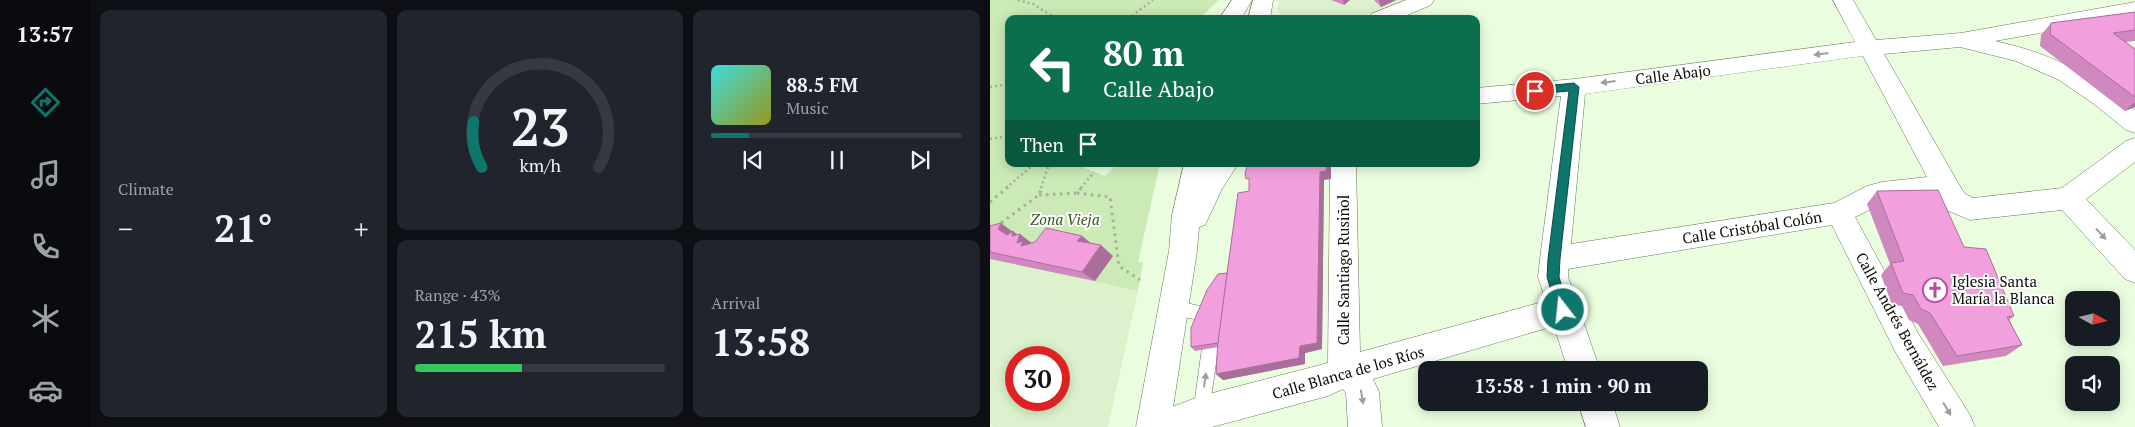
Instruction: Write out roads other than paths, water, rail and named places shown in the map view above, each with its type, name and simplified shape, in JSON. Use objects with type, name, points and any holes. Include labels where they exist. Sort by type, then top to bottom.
[{"type":"street","points":[[1233,15],[1242,0]]},
{"type":"street","points":[[1388,15],[1424,0]]},
{"type":"street","points":[[1843,0],[1954,201],[1970,209],[1979,209],[2068,198],[2135,148]]},
{"type":"street","points":[[1961,40],[2135,9]]},
{"type":"street","points":[[1961,40],[2040,61],[2053,67],[2092,90],[2135,124]]},
{"type":"street","name":"Calle Abajo","points":[[1480,96],[1574,87],[1870,48],[1961,40]]},
{"type":"street","points":[[1574,87],[1553,277],[1581,361]]},
{"type":"street","points":[[1154,427],[1188,310],[1182,251],[1186,215],[1196,167]]},
{"type":"street","points":[[1182,251],[1201,204],[1223,167]]},
{"type":"street","name":"Calle Santiago Rusiñol","points":[[1343,167],[1344,372]]},
{"type":"street","name":"Calle Cristóbal Colón","points":[[1554,259],[1839,213],[1867,197],[1882,193],[1946,184]]},
{"type":"street","points":[[2068,198],[2135,270]]},
{"type":"street","name":"Calle Andrés Bernáldez","points":[[1839,213],[1907,343],[1958,427]]},
{"type":"street","name":"Calle Blanca de los Ríos","points":[[1163,427],[1201,412],[1328,380],[1344,372],[1563,310]]},
{"type":"street","points":[[1344,372],[1356,379],[1362,392],[1366,427]]},
{"type":"street","points":[[1598,411],[1604,427]]},
{"type":"lane","points":[[1201,412],[1210,348]]},
{"type":"place","name":"Iglesia Santa María la Blanca","points":[[1935,290]]},
{"type":"park label","name":"Zona Vieja","points":[[1065,219]]}]
